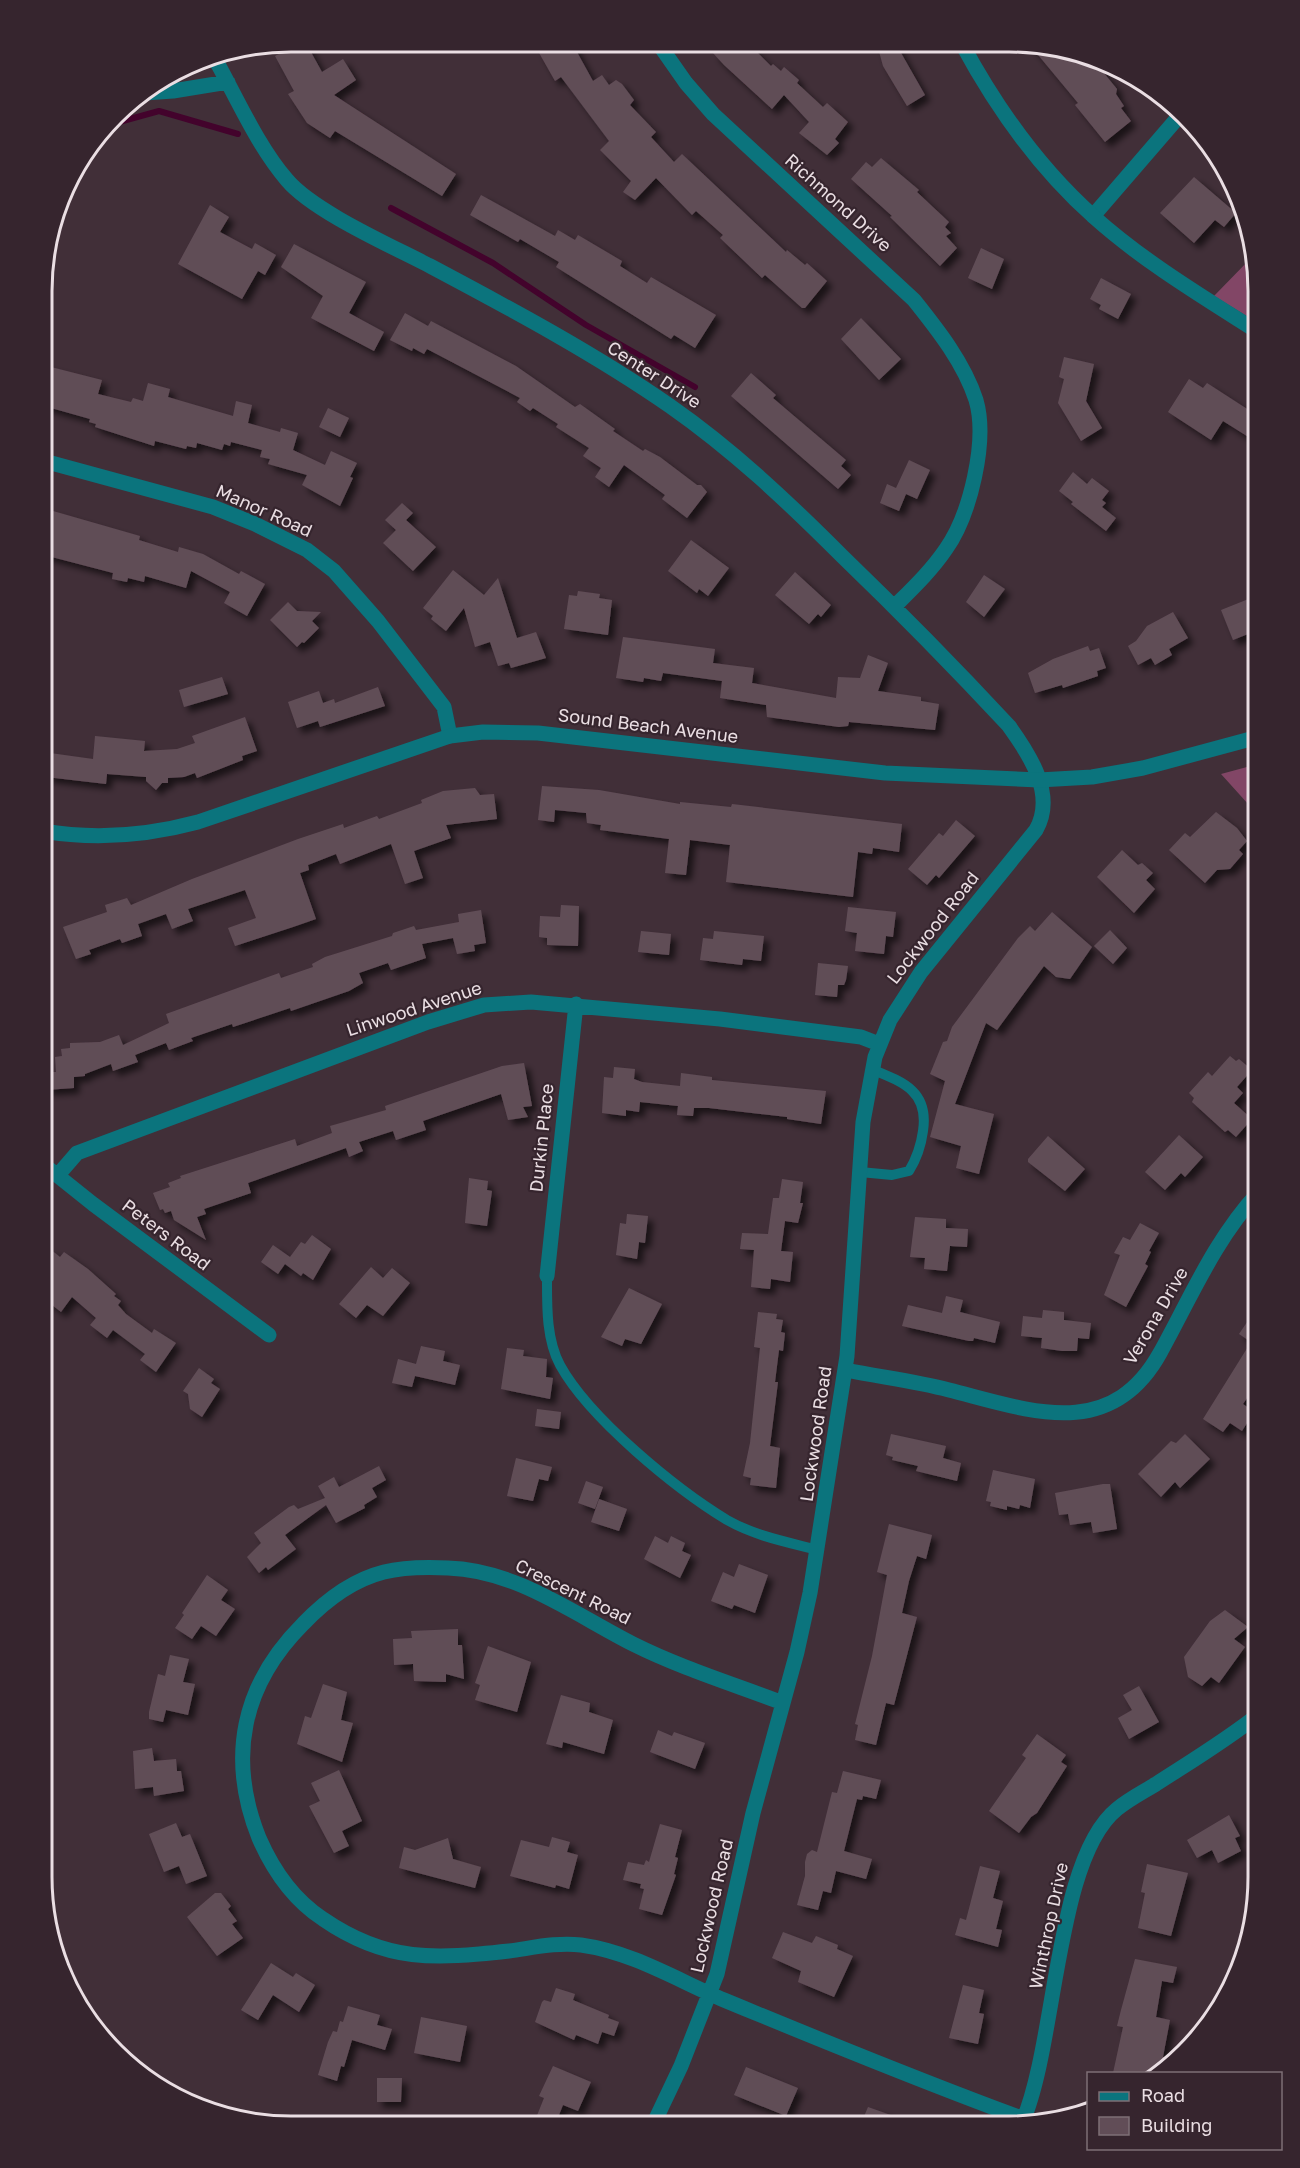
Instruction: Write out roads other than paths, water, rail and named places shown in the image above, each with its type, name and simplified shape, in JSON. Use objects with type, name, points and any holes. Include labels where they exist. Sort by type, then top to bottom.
[{"type":"street","name":"Richmond Drive","points":[[664,52],[686,83],[713,114],[914,300],[939,331],[966,377],[976,402],[980,428],[978,459],[970,493],[947,547],[924,577],[894,606]]},
{"type":"street","points":[[967,52],[986,86],[1031,149],[1094,216],[1165,270],[1248,325]]},
{"type":"street","name":"Center Drive","points":[[218,64],[268,153],[288,182],[338,216],[503,304],[671,407],[774,489],[894,606],[1009,726],[1024,747],[1039,780]]},
{"type":"street","points":[[161,92],[228,82]]},
{"type":"street","points":[[1094,216],[1175,121]]},
{"type":"street","name":"Manor Road","points":[[52,463],[213,507],[277,534],[307,550],[334,571],[378,621],[444,707],[450,736]]},
{"type":"street","name":"Sound Beach Avenue","points":[[52,832],[110,836],[166,830],[198,822],[450,736],[483,732],[538,733],[885,773],[1039,780],[1084,778],[1143,768],[1248,740]]},
{"type":"street","name":"Lockwood Road","points":[[657,2116],[710,1994],[727,1938],[753,1813],[783,1703],[818,1550],[846,1370],[855,1268],[864,1105],[879,1044],[898,1005],[933,955],[1036,830],[1042,818],[1045,800],[1039,780]]},
{"type":"street","name":"Linwood Avenue","points":[[58,1175],[77,1153],[428,1022],[484,1005],[507,1002],[576,1004],[755,1023],[861,1037],[879,1044]]},
{"type":"street","name":"Durkin Place","points":[[547,1276],[576,1004]]},
{"type":"street","name":"Peters Road","points":[[52,1171],[268,1335]]},
{"type":"street","name":"Verona Drive","points":[[846,1370],[946,1389],[1027,1411],[1080,1413],[1104,1406],[1122,1397],[1142,1380],[1159,1356],[1213,1254],[1248,1203]]},
{"type":"street","name":"Crescent Road","points":[[710,1994],[625,1954],[579,1945],[409,1956],[355,1938],[322,1919],[300,1900],[279,1876],[265,1852],[246,1804],[242,1774],[246,1724],[265,1673],[288,1639],[317,1610],[356,1583],[383,1572],[417,1568],[472,1569],[505,1579],[550,1598],[634,1644],[783,1703]]},
{"type":"street","name":"Winthrop Drive","points":[[1025,2115],[1041,2061],[1073,1895],[1083,1860],[1096,1833],[1117,1809],[1234,1734],[1248,1722]]},
{"type":"street","name":"Winthrop Drive","points":[[710,1994],[1010,2116]]},
{"type":"lane","points":[[860,1172],[892,1175],[909,1171],[917,1159],[925,1120],[923,1104],[917,1095],[903,1082],[872,1069]]},
{"type":"lane","points":[[547,1276],[547,1317],[560,1365],[579,1392],[622,1439],[675,1483],[728,1520],[768,1538],[818,1550]]},
{"type":"waterway","points":[[126,120],[159,111],[238,134]]},
{"type":"waterway","points":[[391,208],[493,263],[586,325],[695,387]]}]
